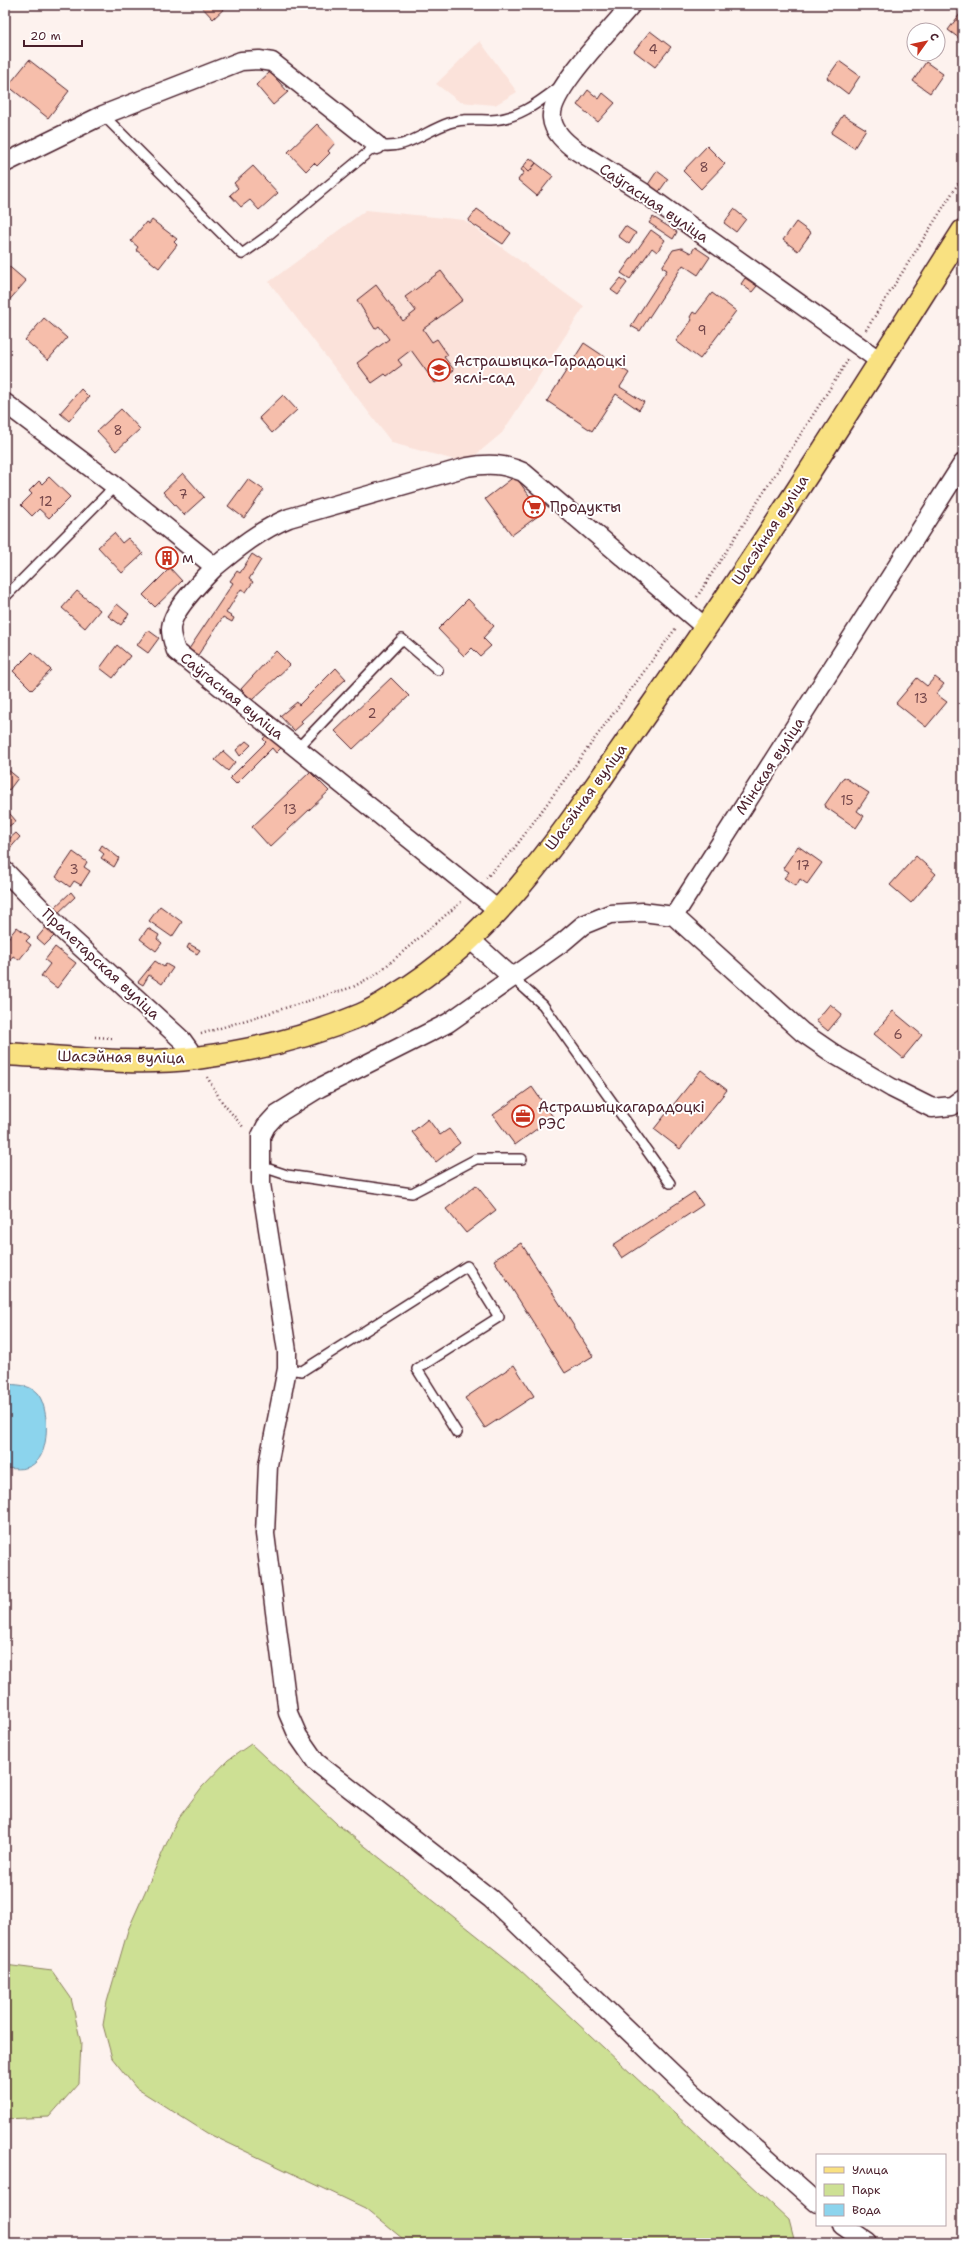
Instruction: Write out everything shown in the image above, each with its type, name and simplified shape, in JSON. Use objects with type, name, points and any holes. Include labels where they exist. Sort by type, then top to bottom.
[{"type":"main road","name":"Шасэйная вуліца","points":[[5,1054],[127,1061],[195,1058],[291,1041],[364,1014],[428,976],[472,940],[532,871],[584,801],[706,628],[963,231]]},
{"type":"street","name":"Саўгасная вуліца","points":[[631,5],[565,83],[555,100],[551,117],[554,128],[568,145],[644,193],[856,346],[880,361]]},
{"type":"street","points":[[5,163],[103,115],[241,61],[259,60],[272,62],[377,144]]},
{"type":"street","points":[[5,403],[115,486],[215,567]]},
{"type":"street","name":"Саўгасная вуліца","points":[[498,910],[176,651],[171,629],[174,619],[182,605],[215,567],[254,536],[271,525],[289,518],[467,467],[488,463],[507,465],[523,472],[706,628]]},
{"type":"street","name":"Мінская вуліца","points":[[674,916],[963,463]]},
{"type":"street","name":"Пралетарская вуліца","points":[[5,871],[61,929],[182,1040],[195,1058]]},
{"type":"street","points":[[816,2202],[693,2093],[491,1899],[316,1762],[298,1736],[288,1713],[265,1534],[268,1465],[287,1369],[286,1336],[264,1215],[260,1157],[261,1136],[266,1126],[292,1103],[318,1088],[448,1023],[563,942],[583,925],[610,914],[643,912],[674,916],[802,1032],[837,1056],[892,1088],[932,1108],[952,1106],[963,1098]]},
{"type":"street","points":[[472,940],[513,978]]},
{"type":"street","points":[[843,2226],[868,2243]]},
{"type":"lane","points":[[103,115],[242,254],[266,237],[377,144],[391,148],[449,123],[471,119],[492,120],[511,116],[529,109],[565,83]]},
{"type":"lane","points":[[5,597],[115,486]]},
{"type":"lane","points":[[297,748],[402,639],[438,670]]},
{"type":"lane","points":[[513,978],[543,1005],[670,1183]]},
{"type":"lane","points":[[260,1157],[287,1175],[412,1192],[476,1159],[522,1159]]},
{"type":"lane","points":[[287,1369],[302,1371],[467,1266],[499,1317],[417,1369],[457,1433]]},
{"type":"path","points":[[182,1040],[353,987],[378,973],[474,890],[513,850],[687,613],[963,176]]},
{"type":"path","points":[[92,1037],[116,1038]]},
{"type":"path","points":[[195,1058],[222,1102],[260,1157]]},
{"type":"shaded area","points":[[480,41],[517,92],[495,105],[460,102],[436,84]]},
{"type":"shaded area","name":"Астрашыцка-Гарадоцкі яслі-сад","points":[[366,210],[464,220],[584,307],[502,433],[466,463],[392,443],[269,282]]},
{"type":"green space","points":[[251,1744],[336,1823],[519,1969],[789,2220],[795,2243],[408,2243],[365,2208],[207,2133],[136,2088],[112,2058],[103,2025],[107,2002],[128,1930],[177,1820],[202,1787],[228,1760]]},
{"type":"green space","points":[[5,1965],[52,1971],[71,1998],[81,2043],[79,2083],[49,2117],[5,2119]]},
{"type":"water","points":[[5,1384],[22,1386],[34,1390],[41,1399],[44,1407],[46,1417],[46,1437],[44,1447],[37,1461],[26,1468],[5,1468]]},
{"type":"building","points":[[200,5],[228,5],[213,19]]},
{"type":"building","points":[[963,10],[963,41],[948,30]]},
{"type":"building","points":[[650,31],[671,47],[655,67],[634,51]]},
{"type":"building","points":[[29,60],[69,91],[48,118],[8,86]]},
{"type":"building","points":[[839,61],[860,76],[848,94],[827,78]]},
{"type":"building","points":[[926,62],[943,74],[930,93],[913,81]]},
{"type":"building","points":[[270,72],[288,92],[273,105],[256,85]]},
{"type":"building","points":[[588,90],[599,99],[603,93],[615,103],[598,122],[577,105]]},
{"type":"building","points":[[843,115],[866,129],[854,148],[831,133]]},
{"type":"building","points":[[317,124],[335,143],[328,151],[330,153],[317,166],[314,163],[306,171],[288,152]]},
{"type":"building","points":[[707,146],[725,164],[701,189],[683,171]]},
{"type":"building","points":[[530,158],[536,163],[529,172],[523,167]]},
{"type":"building","points":[[536,163],[553,176],[537,196],[518,180],[524,172],[521,170],[523,167],[529,172]]},
{"type":"building","points":[[253,166],[278,193],[259,210],[250,200],[241,207],[230,195],[238,188],[234,183]]},
{"type":"building","points":[[657,171],[668,179],[658,193],[647,186]]},
{"type":"building","points":[[477,209],[511,233],[503,244],[468,221]]},
{"type":"building","points":[[734,209],[746,219],[736,232],[724,223]]},
{"type":"building","points":[[653,217],[677,232],[673,239],[649,223]]},
{"type":"building","points":[[152,220],[177,239],[174,242],[177,245],[159,268],[136,250],[138,247],[131,241],[146,222],[149,224]]},
{"type":"building","points":[[796,222],[811,233],[798,251],[783,240]]},
{"type":"building","points":[[625,226],[636,233],[629,244],[618,236]]},
{"type":"building","points":[[651,230],[665,240],[657,252],[652,248],[630,279],[621,273]]},
{"type":"building","points":[[695,247],[710,257],[698,275],[683,265],[640,331],[631,326],[667,270],[662,267],[673,250],[682,248],[691,253]]},
{"type":"building","points":[[5,263],[26,281],[6,304],[5,304]]},
{"type":"building","points":[[441,271],[463,300],[423,329],[432,342],[437,339],[448,355],[444,357],[454,370],[435,383],[411,350],[398,360],[402,365],[387,376],[385,374],[372,383],[357,363],[389,339],[379,326],[375,329],[357,300],[376,285],[403,321],[416,311],[405,297]]},
{"type":"building","points":[[621,278],[627,283],[618,295],[611,290]]},
{"type":"building","points":[[745,278],[757,286],[752,292],[741,284]]},
{"type":"building","points":[[712,293],[736,311],[700,359],[676,341],[692,320],[690,317],[693,312],[696,314]]},
{"type":"building","points":[[44,318],[67,338],[48,360],[25,340]]},
{"type":"building","points":[[584,343],[629,373],[620,387],[644,402],[639,410],[616,394],[592,431],[547,401]]},
{"type":"building","points":[[81,389],[89,397],[69,421],[60,413]]},
{"type":"building","points":[[283,395],[297,410],[272,433],[259,418]]},
{"type":"building","points":[[121,409],[140,429],[116,451],[97,431]]},
{"type":"building","points":[[183,473],[204,497],[184,515],[163,492]]},
{"type":"building","points":[[515,476],[542,513],[512,535],[485,499]]},
{"type":"building","points":[[49,477],[70,497],[49,518],[39,509],[32,516],[21,505],[32,494],[29,491],[39,481],[42,484]]},
{"type":"building","points":[[248,479],[264,490],[244,518],[228,506]]},
{"type":"building","points":[[114,533],[122,543],[128,538],[143,554],[122,573],[98,547]]},
{"type":"building","name":"м","points":[[165,549],[177,561],[170,568],[157,556]]},
{"type":"building","points":[[252,554],[261,560],[249,579],[253,582],[246,592],[241,589],[226,613],[234,618],[232,622],[223,617],[198,655],[189,649],[233,583],[230,581],[237,571],[240,573]]},
{"type":"building","points":[[170,568],[182,581],[155,607],[143,595]]},
{"type":"building","points":[[77,591],[100,610],[85,628],[62,608]]},
{"type":"building","points":[[468,599],[494,626],[483,638],[491,646],[480,656],[472,648],[464,656],[438,629]]},
{"type":"building","points":[[117,604],[129,614],[121,625],[108,616]]},
{"type":"building","points":[[148,630],[159,638],[148,653],[137,645]]},
{"type":"building","points":[[117,645],[130,656],[113,678],[100,668]]},
{"type":"building","points":[[276,651],[290,665],[252,700],[241,689]]},
{"type":"building","points":[[32,652],[51,670],[32,690],[13,671]]},
{"type":"building","points":[[336,668],[346,679],[301,721],[303,723],[294,731],[280,716],[297,702],[299,705]]},
{"type":"building","points":[[935,677],[944,684],[936,694],[947,702],[926,727],[896,703],[917,678],[927,686]]},
{"type":"building","points":[[391,678],[409,696],[353,749],[335,731]]},
{"type":"building","points":[[270,731],[284,745],[276,753],[272,748],[236,784],[230,778],[266,742],[263,739]]},
{"type":"building","points":[[246,741],[251,745],[240,756],[236,750]]},
{"type":"building","points":[[223,751],[235,762],[228,771],[215,760]]},
{"type":"building","points":[[7,769],[18,778],[9,790],[5,787]]},
{"type":"building","points":[[310,772],[329,791],[270,847],[252,827]]},
{"type":"building","points":[[844,777],[869,793],[857,811],[864,816],[856,828],[824,806]]},
{"type":"building","points":[[5,808],[16,821],[5,829]]},
{"type":"building","points":[[16,833],[20,837],[7,852],[5,840],[7,837],[9,839]]},
{"type":"building","points":[[102,845],[119,858],[114,867],[101,858],[104,854],[99,850]]},
{"type":"building","points":[[798,846],[822,863],[807,884],[800,879],[796,886],[784,878],[789,872],[783,868]]},
{"type":"building","points":[[73,852],[87,862],[84,867],[90,871],[81,885],[74,881],[70,887],[56,877]]},
{"type":"building","points":[[916,856],[936,874],[911,903],[890,885]]},
{"type":"building","points":[[71,892],[75,897],[58,913],[54,908]]},
{"type":"building","points":[[160,906],[182,922],[172,937],[149,921]]},
{"type":"building","points":[[47,926],[56,934],[45,945],[37,938]]},
{"type":"building","points":[[17,927],[30,937],[26,941],[31,945],[19,960],[13,956],[5,967],[5,942]]},
{"type":"building","points":[[148,928],[159,935],[157,939],[162,943],[156,951],[140,939]]},
{"type":"building","points":[[189,944],[200,950],[197,954],[187,948]]},
{"type":"building","points":[[55,947],[76,963],[57,988],[41,976],[50,964],[45,960]]},
{"type":"building","points":[[155,961],[164,967],[166,964],[173,968],[162,984],[149,975],[143,985],[138,982]]},
{"type":"building","points":[[830,1004],[842,1014],[828,1031],[816,1021]]},
{"type":"building","points":[[893,1011],[922,1035],[903,1058],[874,1034]]},
{"type":"building","points":[[701,1070],[727,1090],[680,1149],[654,1129]]},
{"type":"building","name":"Астрашыцкагарадоцкі РЭС","points":[[532,1087],[553,1117],[515,1145],[493,1115]]},
{"type":"building","points":[[428,1119],[440,1135],[449,1129],[460,1143],[436,1162],[412,1132]]},
{"type":"building","points":[[476,1185],[496,1210],[466,1233],[446,1209]]},
{"type":"building","points":[[694,1192],[703,1205],[622,1258],[613,1245]]},
{"type":"building","points":[[521,1243],[593,1356],[565,1373],[494,1260]]},
{"type":"building","points":[[514,1365],[534,1396],[485,1428],[465,1398]]},
{"type":"place","name":"Астрашыцка-Гарадоцкі яслі-сад","points":[[439,370]]},
{"type":"place","name":"Продукты","points":[[534,507]]},
{"type":"place","name":"м","points":[[167,558]]},
{"type":"place","name":"Астрашыцкагарадоцкі РЭС","points":[[523,1116]]}]
